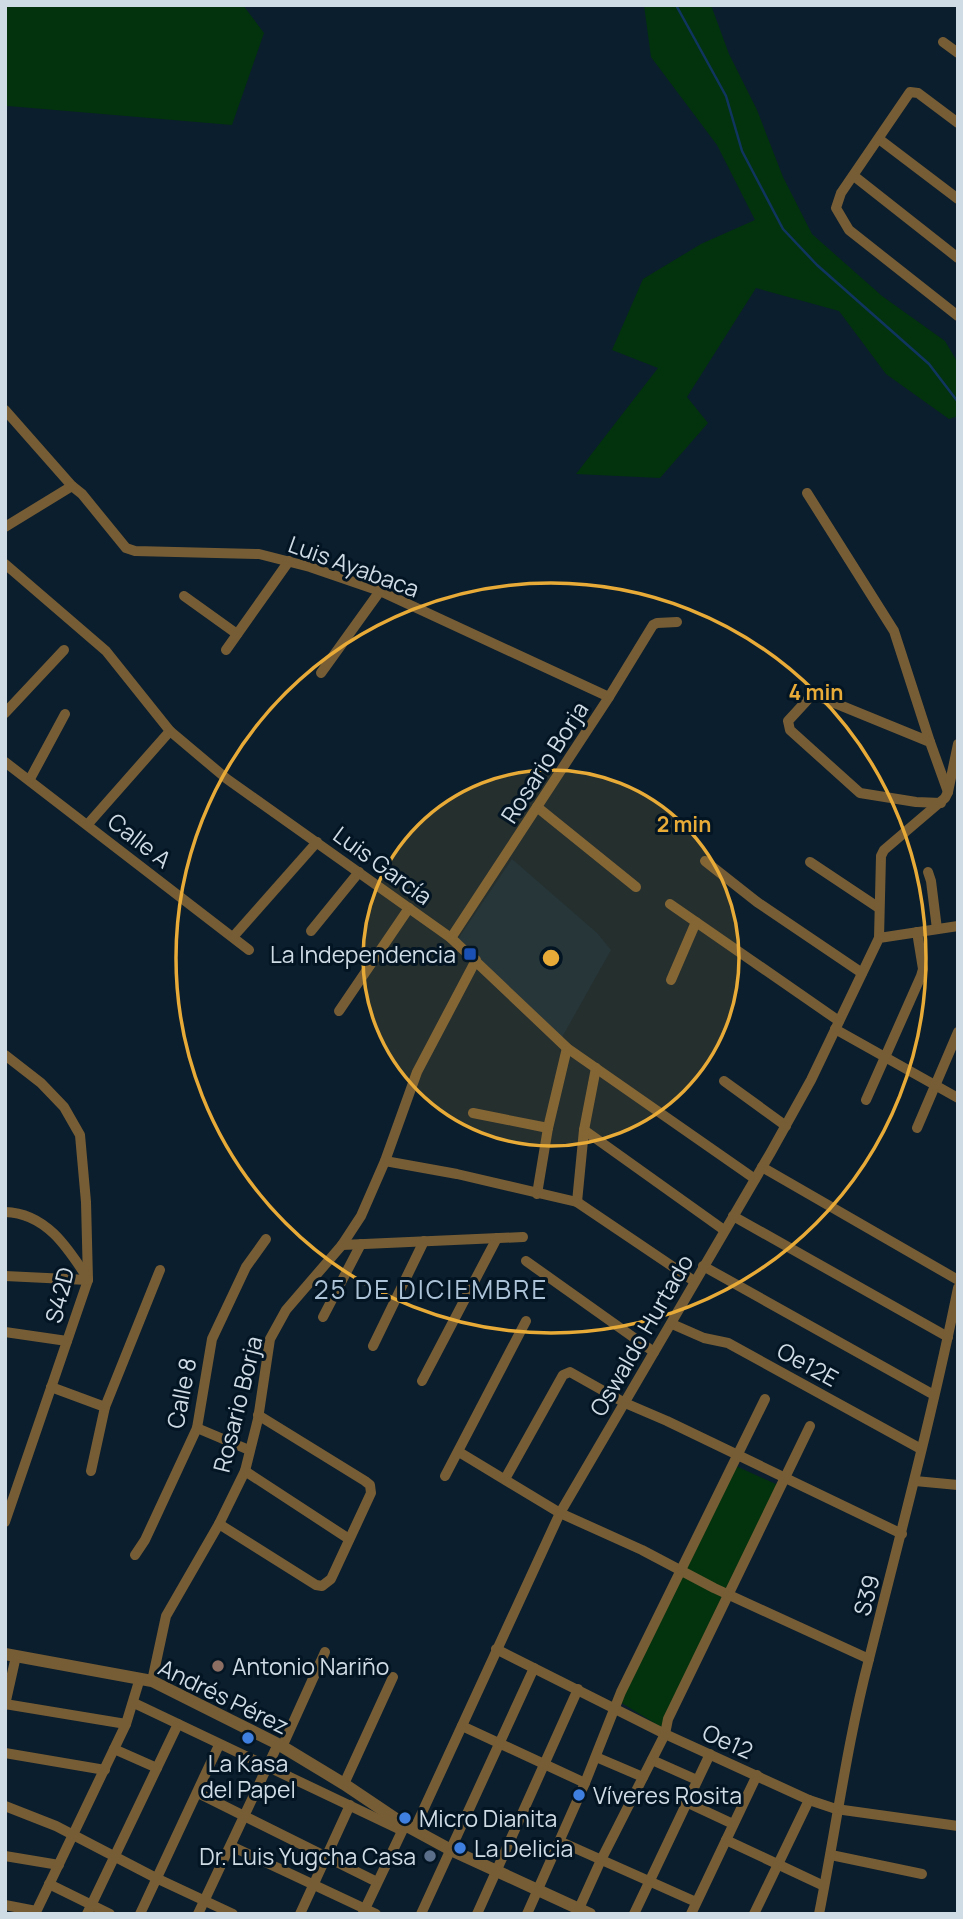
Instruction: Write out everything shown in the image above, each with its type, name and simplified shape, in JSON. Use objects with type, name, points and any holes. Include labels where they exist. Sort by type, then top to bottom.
[{"type":"street","points":[[943,42],[958,53]]},
{"type":"street","points":[[958,124],[918,93],[910,92],[836,203],[839,215],[849,230],[958,316]]},
{"type":"street","points":[[879,139],[958,199]]},
{"type":"street","points":[[854,176],[958,258]]},
{"type":"street","name":"Luis Ayabaca","points":[[5,410],[82,494],[126,548],[135,551],[259,554],[289,561],[380,591],[609,697]]},
{"type":"street","points":[[5,527],[72,486]]},
{"type":"street","points":[[807,493],[894,631],[948,792]]},
{"type":"street","points":[[226,650],[289,561]]},
{"type":"street","name":"Luis García","points":[[5,564],[106,651],[170,731],[227,779],[450,938],[567,1048],[755,1179]]},
{"type":"street","points":[[321,673],[380,591]]},
{"type":"street","points":[[184,596],[237,634]]},
{"type":"street","name":"Rosario Borja","points":[[450,938],[609,697],[653,625],[677,622]]},
{"type":"street","points":[[5,713],[64,650]]},
{"type":"street","points":[[930,742],[815,695],[788,721],[790,730],[860,793],[941,803]]},
{"type":"street","points":[[30,779],[65,714]]},
{"type":"street","points":[[88,824],[170,731]]},
{"type":"street","points":[[958,744],[948,792],[941,803],[884,850],[881,856],[878,938],[958,926]]},
{"type":"street","name":"Calle A","points":[[5,762],[249,950]]},
{"type":"street","points":[[537,807],[636,887]]},
{"type":"street","points":[[233,937],[317,842]]},
{"type":"street","points":[[705,861],[757,902],[862,973]]},
{"type":"street","points":[[810,862],[879,908]]},
{"type":"street","points":[[310,931],[359,872]]},
{"type":"street","points":[[928,872],[937,929]]},
{"type":"street","points":[[670,904],[884,1057],[958,1098]]},
{"type":"street","points":[[339,1011],[408,908]]},
{"type":"street","points":[[671,980],[696,922]]},
{"type":"street","points":[[866,1100],[923,969],[917,932]]},
{"type":"street","name":"Oswaldo Hurtado","points":[[364,1911],[462,1726],[560,1513],[786,1125],[878,938]]},
{"type":"street","name":"Rosario Borja","points":[[36,1912],[146,1680],[166,1616],[219,1524],[245,1471],[258,1415],[270,1339],[286,1310],[342,1245],[361,1216],[385,1161],[417,1072],[476,960]]},
{"type":"street","points":[[917,1128],[958,1032]]},
{"type":"street","points":[[537,1194],[548,1128],[567,1048]]},
{"type":"street","name":"S42D","points":[[5,1055],[41,1083],[65,1107],[80,1135],[86,1202],[88,1280],[5,1522]]},
{"type":"street","points":[[577,1202],[584,1130],[596,1068]]},
{"type":"street","points":[[724,1081],[786,1125]]},
{"type":"street","points":[[473,1113],[548,1128]]},
{"type":"street","points":[[584,1130],[724,1230]]},
{"type":"street","points":[[385,1161],[457,1174],[577,1202],[694,1281]]},
{"type":"street","points":[[762,1167],[958,1280]]},
{"type":"street","points":[[5,1212],[18,1212],[49,1227],[88,1280]]},
{"type":"street","points":[[733,1216],[948,1338]]},
{"type":"street","points":[[342,1245],[523,1237]]},
{"type":"street","points":[[422,1381],[497,1238]]},
{"type":"street","name":"Calle 8","points":[[135,1555],[151,1528],[197,1428],[212,1339],[246,1267],[266,1239]]},
{"type":"street","points":[[373,1346],[424,1241]]},
{"type":"street","points":[[323,1317],[361,1244]]},
{"type":"street","points":[[526,1261],[654,1352]]},
{"type":"street","points":[[703,1266],[934,1395]]},
{"type":"street","points":[[91,1471],[105,1407],[160,1270]]},
{"type":"street","points":[[5,1276],[88,1280]]},
{"type":"street","name":"S39","points":[[819,1914],[831,1855],[836,1809],[869,1659],[915,1481],[958,1287]]},
{"type":"street","points":[[445,1476],[526,1321]]},
{"type":"street","name":"Oe12E","points":[[672,1324],[704,1338],[728,1343],[921,1449]]},
{"type":"street","points":[[5,1332],[67,1341]]},
{"type":"street","points":[[505,1479],[567,1372],[625,1403],[902,1534]]},
{"type":"street","points":[[51,1387],[105,1407]]},
{"type":"street","points":[[527,1914],[586,1783],[621,1692],[765,1399]]},
{"type":"street","points":[[219,1524],[316,1585],[322,1586],[331,1579],[371,1493],[370,1485],[258,1415]]},
{"type":"street","points":[[582,1912],[601,1860],[665,1734],[668,1719],[810,1426]]},
{"type":"street","points":[[197,1428],[249,1450]]},
{"type":"street","points":[[459,1452],[560,1513],[869,1659]]},
{"type":"street","points":[[245,1471],[349,1539]]},
{"type":"street","points":[[915,1481],[958,1485]]},
{"type":"street","name":"Oe12","points":[[496,1649],[665,1734],[809,1800],[836,1809],[958,1826]]},
{"type":"street","points":[[198,1914],[267,1766],[280,1746],[325,1652]]},
{"type":"street","points":[[10,1655],[5,1704],[126,1724]]},
{"type":"street","name":"Andrés Pérez","points":[[10,1655],[146,1680],[280,1746],[344,1784],[407,1828],[582,1912]]},
{"type":"street","points":[[421,1914],[534,1668]]},
{"type":"street","points":[[344,1784],[393,1677]]},
{"type":"street","points":[[477,1914],[578,1689]]},
{"type":"street","points":[[134,1703],[350,1805],[407,1828]]},
{"type":"street","points":[[89,1910],[178,1724]]},
{"type":"street","points":[[462,1726],[586,1783]]},
{"type":"street","points":[[140,1914],[219,1745]]},
{"type":"street","points":[[114,1749],[157,1768]]},
{"type":"street","points":[[5,1753],[104,1770]]},
{"type":"street","points":[[634,1914],[710,1754]]},
{"type":"street","points":[[596,1757],[643,1777]]},
{"type":"street","points":[[652,1760],[697,1780]]},
{"type":"street","points":[[691,1914],[757,1775]]},
{"type":"street","points":[[198,1793],[377,1882]]},
{"type":"street","points":[[754,1914],[809,1800]]},
{"type":"street","points":[[686,1802],[733,1824]]},
{"type":"street","points":[[300,1914],[350,1805]]},
{"type":"street","points":[[5,1806],[74,1835],[233,1914]]},
{"type":"street","points":[[559,1840],[696,1902]]},
{"type":"street","points":[[726,1840],[824,1886]]},
{"type":"street","points":[[231,1846],[364,1911],[376,1914]]},
{"type":"street","points":[[831,1855],[922,1874]]},
{"type":"street","points":[[5,1856],[59,1865]]},
{"type":"street","points":[[49,1884],[89,1910],[110,1914]]},
{"type":"street","points":[[5,1905],[36,1912]]},
{"type":"shaded area","points":[[512,859],[597,933],[611,950],[561,1039],[458,939]]},
{"type":"green space","points":[[5,5],[243,5],[264,33],[232,125],[5,106]]},
{"type":"green space","points":[[644,5],[711,5],[729,54],[757,110],[783,177],[812,234],[882,296],[945,341],[958,363],[958,416],[949,419],[886,374],[839,311],[756,288],[687,397],[708,423],[660,478],[576,474],[658,368],[612,350],[643,279],[701,244],[755,220],[717,145],[651,57]]},
{"type":"green space","points":[[736,1466],[778,1485],[725,1590],[685,1568]]},
{"type":"green space","points":[[682,1575],[722,1596],[661,1727],[620,1702]]},
{"type":"waterway","points":[[676,5],[726,96],[742,151],[783,229],[817,265],[929,364],[958,402]]},
{"type":"place","name":"La Independencia","points":[[470,954]]},
{"type":"place","name":"Antonio Nariño","points":[[218,1666]]},
{"type":"place","name":"La Kasa del Papel","points":[[248,1738]]},
{"type":"place","name":"Víveres Rosita","points":[[579,1795]]},
{"type":"place","name":"Micro Dianita","points":[[405,1818]]},
{"type":"place","name":"La Delicia","points":[[460,1848]]},
{"type":"place","name":"Dr. Luis Yugcha Casa","points":[[430,1856]]},
{"type":"district","name":"25 DE DICIEMBRE","points":[[431,1289]]}]
